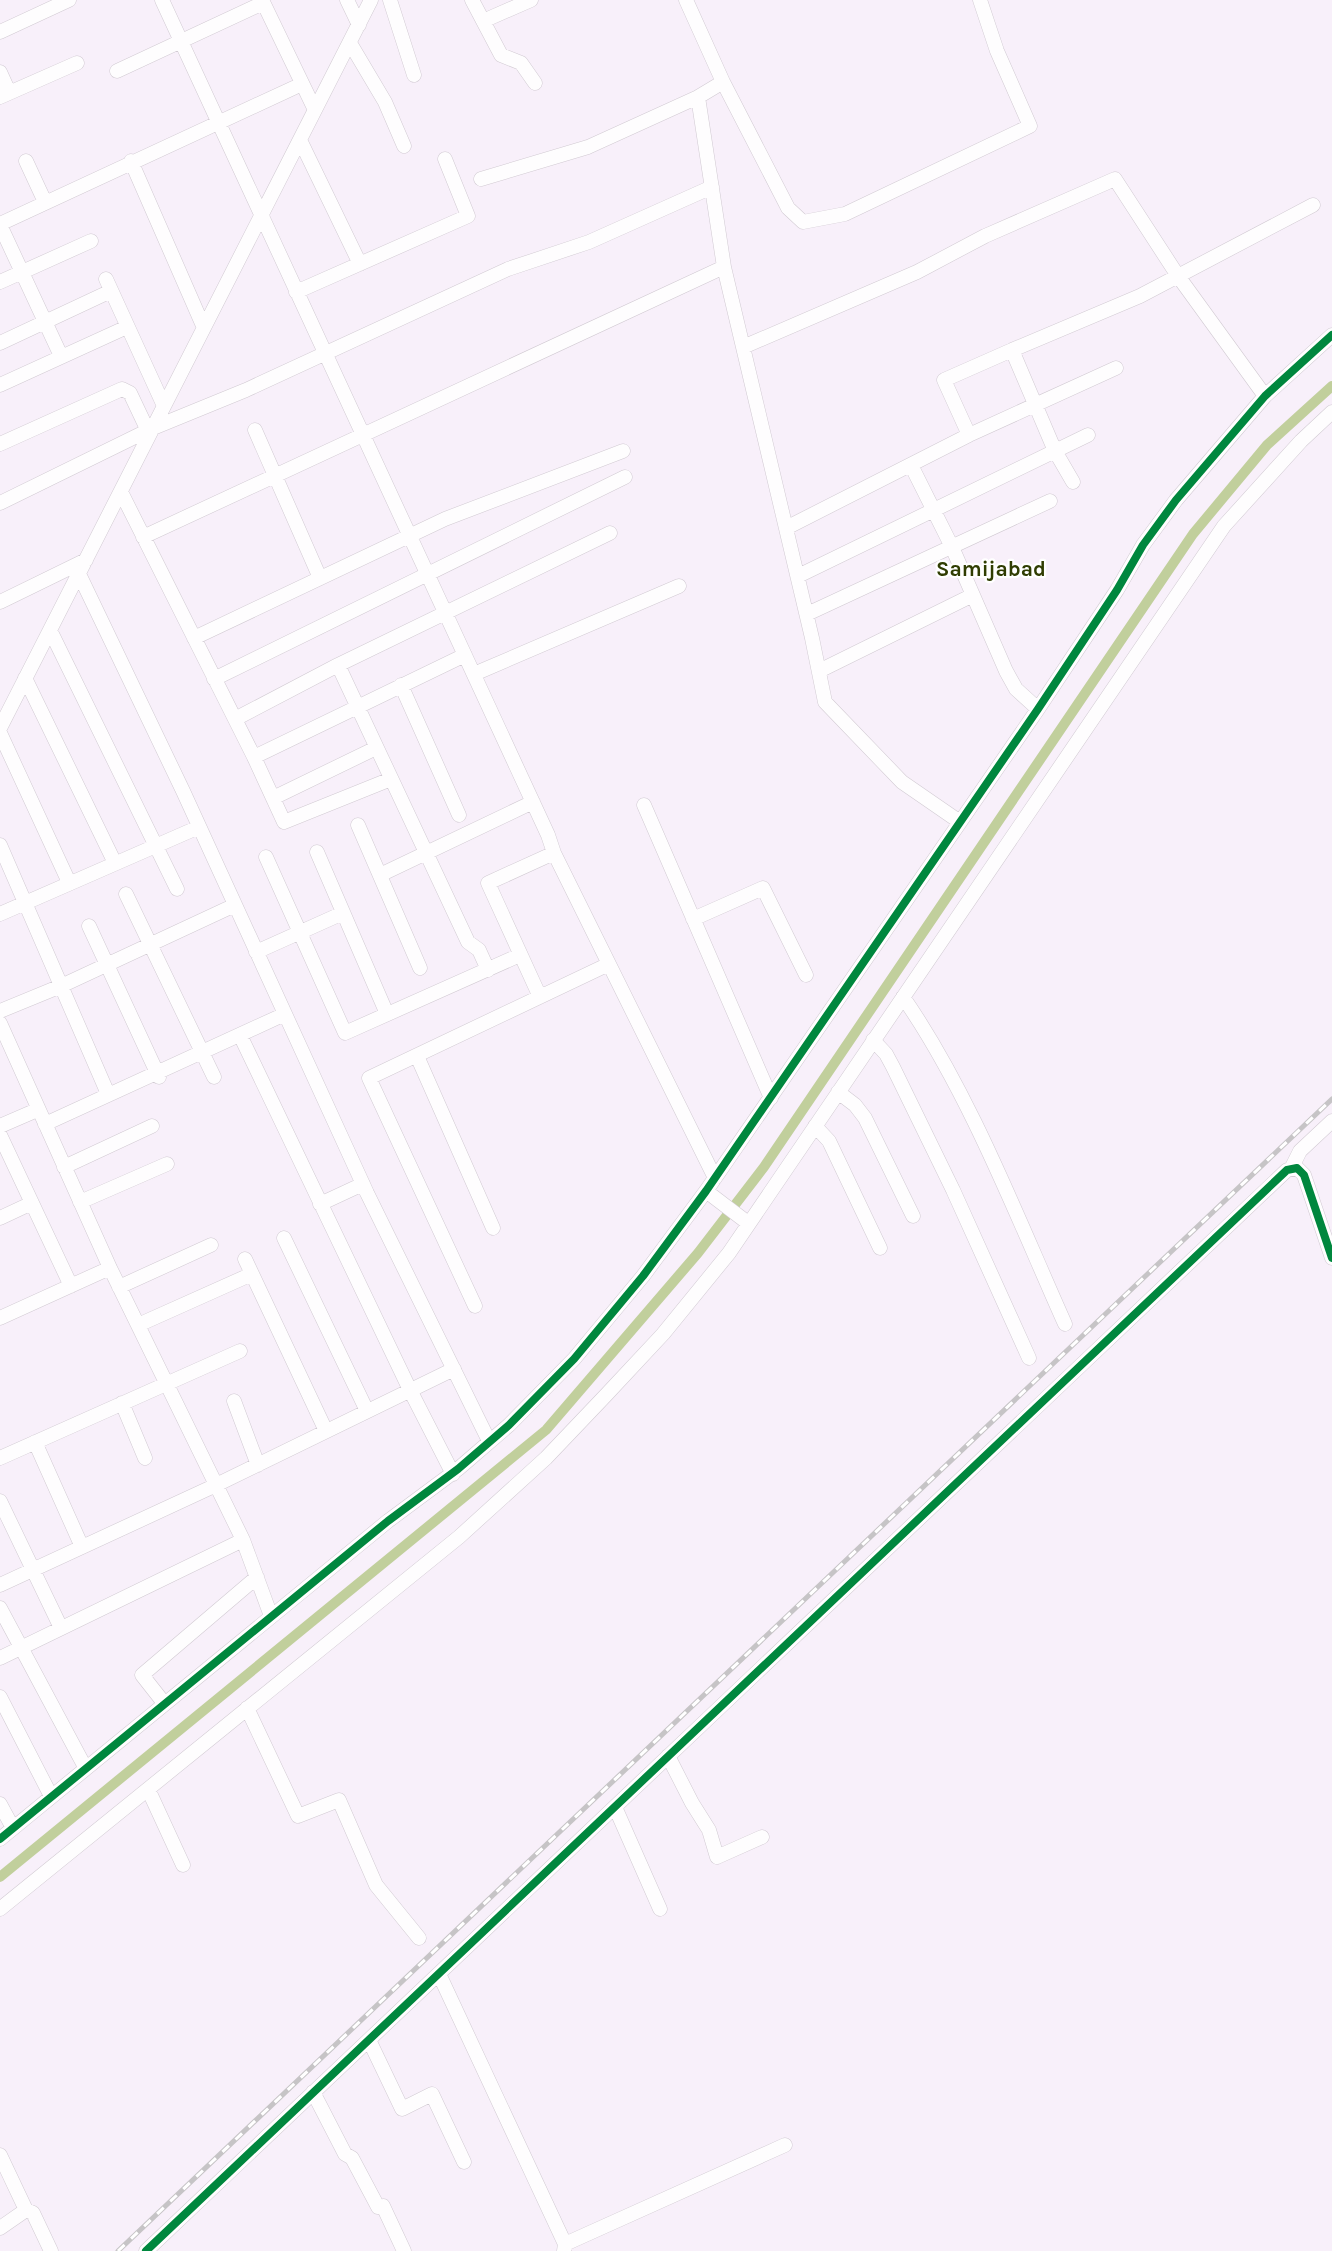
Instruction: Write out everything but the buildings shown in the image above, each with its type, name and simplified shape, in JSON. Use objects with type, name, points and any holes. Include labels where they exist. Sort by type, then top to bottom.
[{"type":"street","points":[[0,32],[69,0]]},
{"type":"street","points":[[162,0],[533,802],[554,853],[715,1178]]},
{"type":"street","points":[[347,0],[359,25]]},
{"type":"street","points":[[0,728],[121,492],[150,429],[164,406],[371,0]]},
{"type":"street","points":[[390,0],[414,75]]},
{"type":"street","points":[[472,0],[501,55],[521,63],[535,83]]},
{"type":"street","points":[[483,21],[531,0]]},
{"type":"street","points":[[686,0],[723,82],[788,208],[803,222],[845,214],[1030,126],[997,51],[980,0]]},
{"type":"street","points":[[117,71],[263,2],[315,110]]},
{"type":"street","points":[[350,43],[385,102],[404,146]]},
{"type":"street","points":[[0,72],[5,94],[77,63]]},
{"type":"street","points":[[481,179],[588,147],[698,97],[723,82]]},
{"type":"street","points":[[61,356],[0,224],[131,161],[302,84]]},
{"type":"street","points":[[698,97],[724,267],[807,614],[825,702],[902,782],[960,822]]},
{"type":"street","points":[[300,140],[360,264]]},
{"type":"street","points":[[296,292],[468,216],[446,159]]},
{"type":"street","points":[[26,161],[45,202]]},
{"type":"street","points":[[131,161],[204,328]]},
{"type":"street","points":[[743,346],[917,272],[985,236],[1116,180],[1178,276],[1265,396]]},
{"type":"street","points":[[0,503],[150,429],[325,353],[508,268],[589,242],[712,187]]},
{"type":"street","points":[[969,435],[944,380],[1140,296],[1314,205]]},
{"type":"street","points":[[0,282],[91,241]]},
{"type":"street","points":[[143,537],[724,267]]},
{"type":"street","points":[[0,343],[45,322],[108,285],[164,406]]},
{"type":"street","points":[[0,385],[127,327]]},
{"type":"street","points":[[0,1839],[85,1767],[388,1521],[453,1474],[509,1425],[574,1359],[711,1195],[715,1178],[1038,709],[1117,590],[1149,536],[1176,500],[1265,396],[1332,335]]},
{"type":"street","points":[[1012,350],[1055,451],[1073,482]]},
{"type":"street","points":[[786,528],[969,435],[1116,368]]},
{"type":"street","points":[[0,444],[122,389],[130,393],[150,429]]},
{"type":"street","points":[[0,1909],[459,1537],[546,1458],[663,1334],[729,1253],[746,1221],[838,1092],[1224,526],[1301,441],[1332,412]]},
{"type":"street","points":[[255,430],[320,578]]},
{"type":"street","points":[[798,576],[1088,435]]},
{"type":"street","points":[[194,638],[445,519],[623,450]]},
{"type":"street","points":[[911,465],[952,547],[1011,680],[1038,709]]},
{"type":"street","points":[[214,679],[625,477]]},
{"type":"street","points":[[121,492],[254,757],[284,822],[391,779]]},
{"type":"street","points":[[807,614],[1050,501]]},
{"type":"street","points":[[235,719],[338,665],[610,533]]},
{"type":"street","points":[[0,602],[86,560]]},
{"type":"street","points":[[79,574],[199,827],[363,1184],[489,1441]]},
{"type":"street","points":[[474,674],[679,586]]},
{"type":"street","points":[[819,671],[972,596]]},
{"type":"street","points":[[50,630],[177,889]]},
{"type":"street","points":[[254,757],[465,655]]},
{"type":"street","points":[[338,665],[468,942],[479,950],[488,970]]},
{"type":"street","points":[[25,678],[111,857]]},
{"type":"street","points":[[402,685],[459,816]]},
{"type":"street","points":[[0,733],[67,878]]},
{"type":"street","points":[[273,798],[376,748]]},
{"type":"street","points":[[380,875],[533,802]]},
{"type":"street","points":[[644,805],[771,1098]]},
{"type":"street","points":[[358,825],[420,968]]},
{"type":"street","points":[[0,914],[199,827]]},
{"type":"street","points":[[0,845],[108,1094]]},
{"type":"street","points":[[317,852],[387,1014]]},
{"type":"street","points":[[540,997],[488,883],[554,853]]},
{"type":"street","points":[[266,857],[345,1033],[520,955]]},
{"type":"street","points":[[693,919],[763,888],[806,975]]},
{"type":"street","points":[[126,894],[214,1077]]},
{"type":"street","points":[[0,1011],[61,986],[235,905]]},
{"type":"street","points":[[256,952],[344,913]]},
{"type":"street","points":[[89,926],[158,1075]]},
{"type":"street","points":[[475,1306],[369,1078],[609,964]]},
{"type":"street","points":[[903,997],[920,1023],[973,1123],[1065,1324]]},
{"type":"street","points":[[45,1124],[108,1094],[158,1075],[285,1014]]},
{"type":"street","points":[[2,1031],[110,1268],[214,1486],[243,1540],[271,1616]]},
{"type":"street","points":[[240,1035],[410,1390],[453,1474]]},
{"type":"street","points":[[873,1040],[893,1067],[953,1190],[1029,1358]]},
{"type":"street","points":[[417,1056],[493,1227]]},
{"type":"street","points":[[838,1092],[855,1105],[865,1118],[913,1216]]},
{"type":"street","points":[[0,1126],[37,1110]]},
{"type":"street","points":[[148,2250],[1292,1167],[1295,1156],[1332,1121]]},
{"type":"street","points":[[64,1167],[152,1126]]},
{"type":"street","points":[[814,1126],[829,1141],[880,1248]]},
{"type":"street","points":[[0,1135],[70,1286]]},
{"type":"street","points":[[80,1202],[167,1164]]},
{"type":"street","points":[[1292,1167],[1300,1169],[1304,1175],[1332,1258]]},
{"type":"street","points":[[320,1204],[363,1184]]},
{"type":"street","points":[[711,1195],[746,1221]]},
{"type":"street","points":[[0,1218],[32,1203]]},
{"type":"street","points":[[284,1238],[367,1411]]},
{"type":"street","points":[[119,1287],[211,1245]]},
{"type":"street","points":[[245,1259],[326,1431]]},
{"type":"street","points":[[0,1318],[110,1268]]},
{"type":"street","points":[[138,1325],[252,1274]]},
{"type":"street","points":[[0,1458],[240,1351]]},
{"type":"street","points":[[0,1585],[214,1486],[454,1369]]},
{"type":"street","points":[[234,1401],[258,1465]]},
{"type":"street","points":[[122,1403],[146,1458]]},
{"type":"street","points":[[35,1442],[82,1547]]},
{"type":"street","points":[[0,1501],[61,1628]]},
{"type":"street","points":[[0,1658],[243,1540]]},
{"type":"street","points":[[164,1703],[142,1675],[257,1577]]},
{"type":"street","points":[[0,1608],[85,1767]]},
{"type":"street","points":[[0,1697],[51,1796]]},
{"type":"street","points":[[247,1708],[298,1816],[339,1800],[376,1885],[419,1938]]},
{"type":"street","points":[[668,1756],[709,1830],[717,1857],[762,1837]]},
{"type":"street","points":[[148,1788],[183,1865]]},
{"type":"street","points":[[0,1804],[13,1828]]},
{"type":"street","points":[[615,1807],[660,1909]]},
{"type":"street","points":[[439,1974],[565,2247],[785,2145]]},
{"type":"street","points":[[369,2040],[402,2109],[432,2094],[464,2162]]},
{"type":"street","points":[[313,2092],[345,2154],[352,2158],[378,2207],[383,2206],[404,2251]]},
{"type":"street","points":[[0,2155],[26,2210],[33,2213],[51,2251]]},
{"type":"street","points":[[0,2228],[26,2210]]},
{"type":"waterway","points":[[0,1877],[546,1430],[698,1253],[764,1167],[1193,534],[1267,445],[1332,386]]},
{"type":"railway","points":[[118,2251],[1332,1099]]},
{"type":"cycle path","points":[[0,1839],[388,1521],[458,1469],[509,1425],[574,1359],[643,1276],[706,1191],[1038,709],[1117,590],[1143,545],[1176,500],[1265,396],[1332,335]]},
{"type":"cycle path","points":[[146,2251],[1287,1170],[1297,1168],[1304,1175],[1332,1258]]},
{"type":"district","name":"Samijabad","points":[[991,569]]}]
